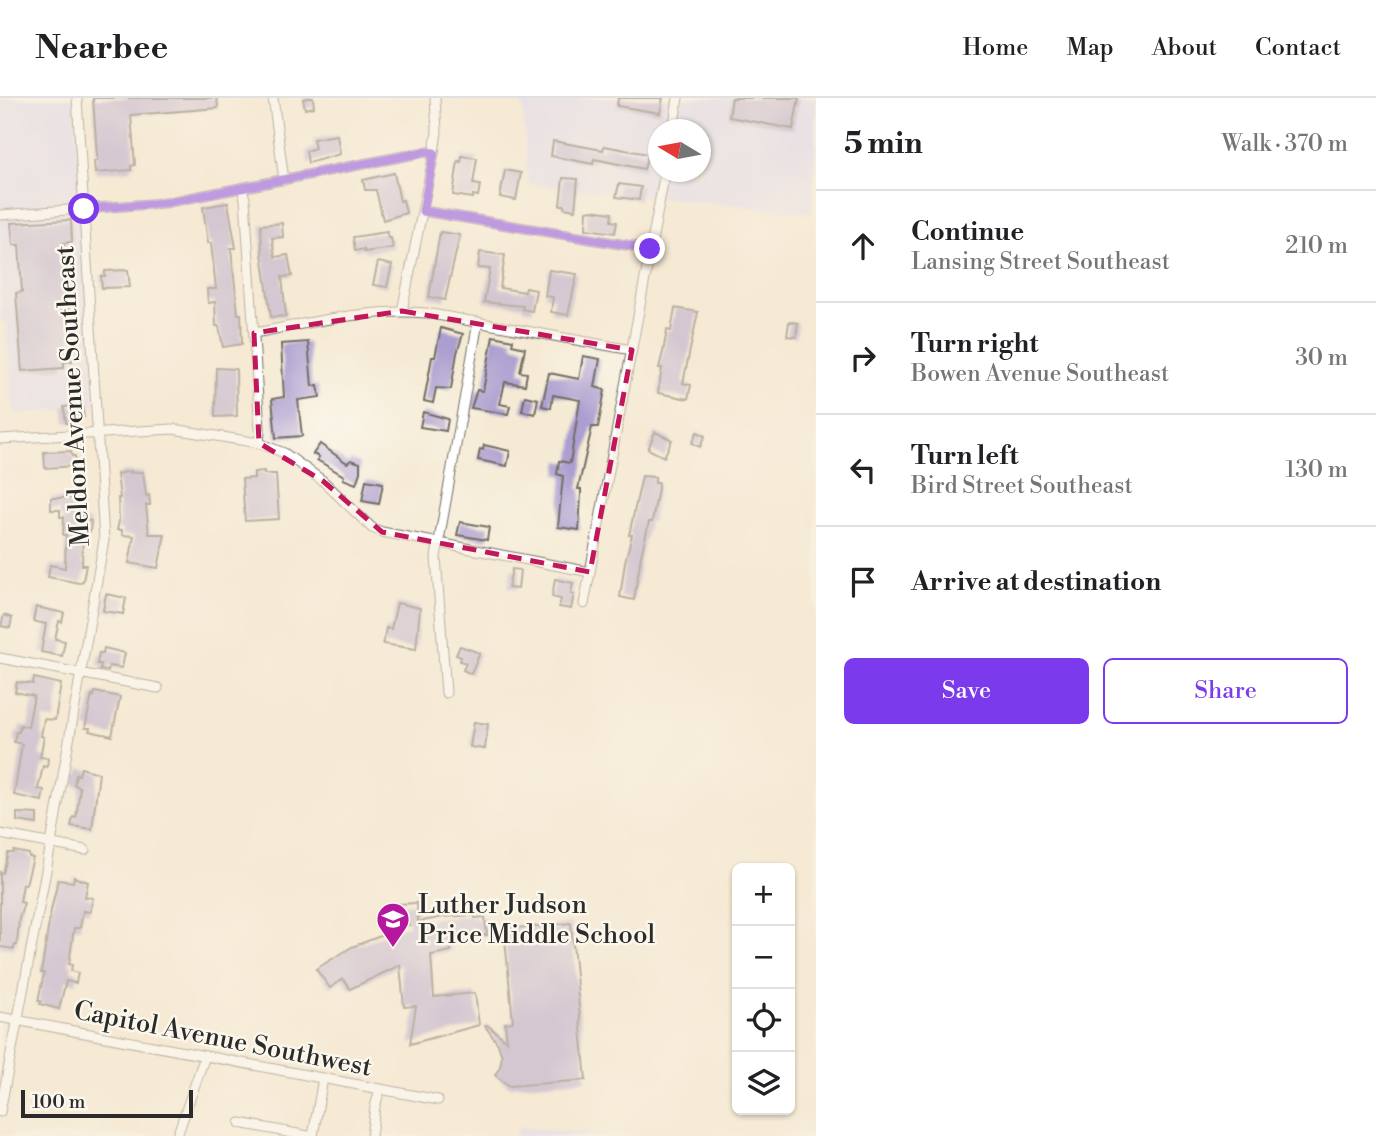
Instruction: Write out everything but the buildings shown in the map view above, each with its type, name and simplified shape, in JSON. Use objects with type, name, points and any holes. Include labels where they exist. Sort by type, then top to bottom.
[{"type":"street","name":"Meldon Avenue Southeast","points":[[0,1112],[51,844],[104,540],[77,98]]},
{"type":"street","points":[[273,98],[284,180]]},
{"type":"street","points":[[402,311],[434,153],[437,131],[435,98]]},
{"type":"street","points":[[675,119],[678,98]]},
{"type":"street","points":[[0,215],[164,203],[425,152],[434,153]]},
{"type":"street","points":[[584,604],[663,182]]},
{"type":"street","points":[[242,188],[254,333],[259,443]]},
{"type":"street","points":[[423,211],[650,249]]},
{"type":"street","points":[[254,333],[367,313],[402,311],[632,350]]},
{"type":"street","points":[[446,692],[437,544],[478,322]]},
{"type":"street","points":[[0,439],[173,429],[259,443],[284,453],[323,481],[372,528],[437,544],[590,572]]},
{"type":"street","points":[[0,659],[158,688]]},
{"type":"street","points":[[0,834],[85,850]]},
{"type":"street","name":"Capitol Avenue Southwest","points":[[0,1017],[438,1100]]},
{"type":"street","points":[[177,1136],[205,1056]]},
{"type":"street","points":[[240,1123],[311,1136],[323,1078]]},
{"type":"street","points":[[371,1136],[380,1089]]},
{"type":"highlighted area","points":[[402,311],[632,350],[590,572],[382,532],[323,481],[259,443],[254,333]]},
{"type":"shaded area","points":[[0,98],[74,98],[95,407],[13,414],[6,321],[0,322]]},
{"type":"shaded area","points":[[522,98],[816,98],[811,213],[528,184]]},
{"type":"shaded area","points":[[518,1127],[610,1136],[516,1136]]},
{"type":"place","name":"Luther Judson Price Middle School","points":[[393,949]]},
{"type":"route","points":[[84,209],[164,203],[425,152],[434,153],[423,211],[650,249]]}]
